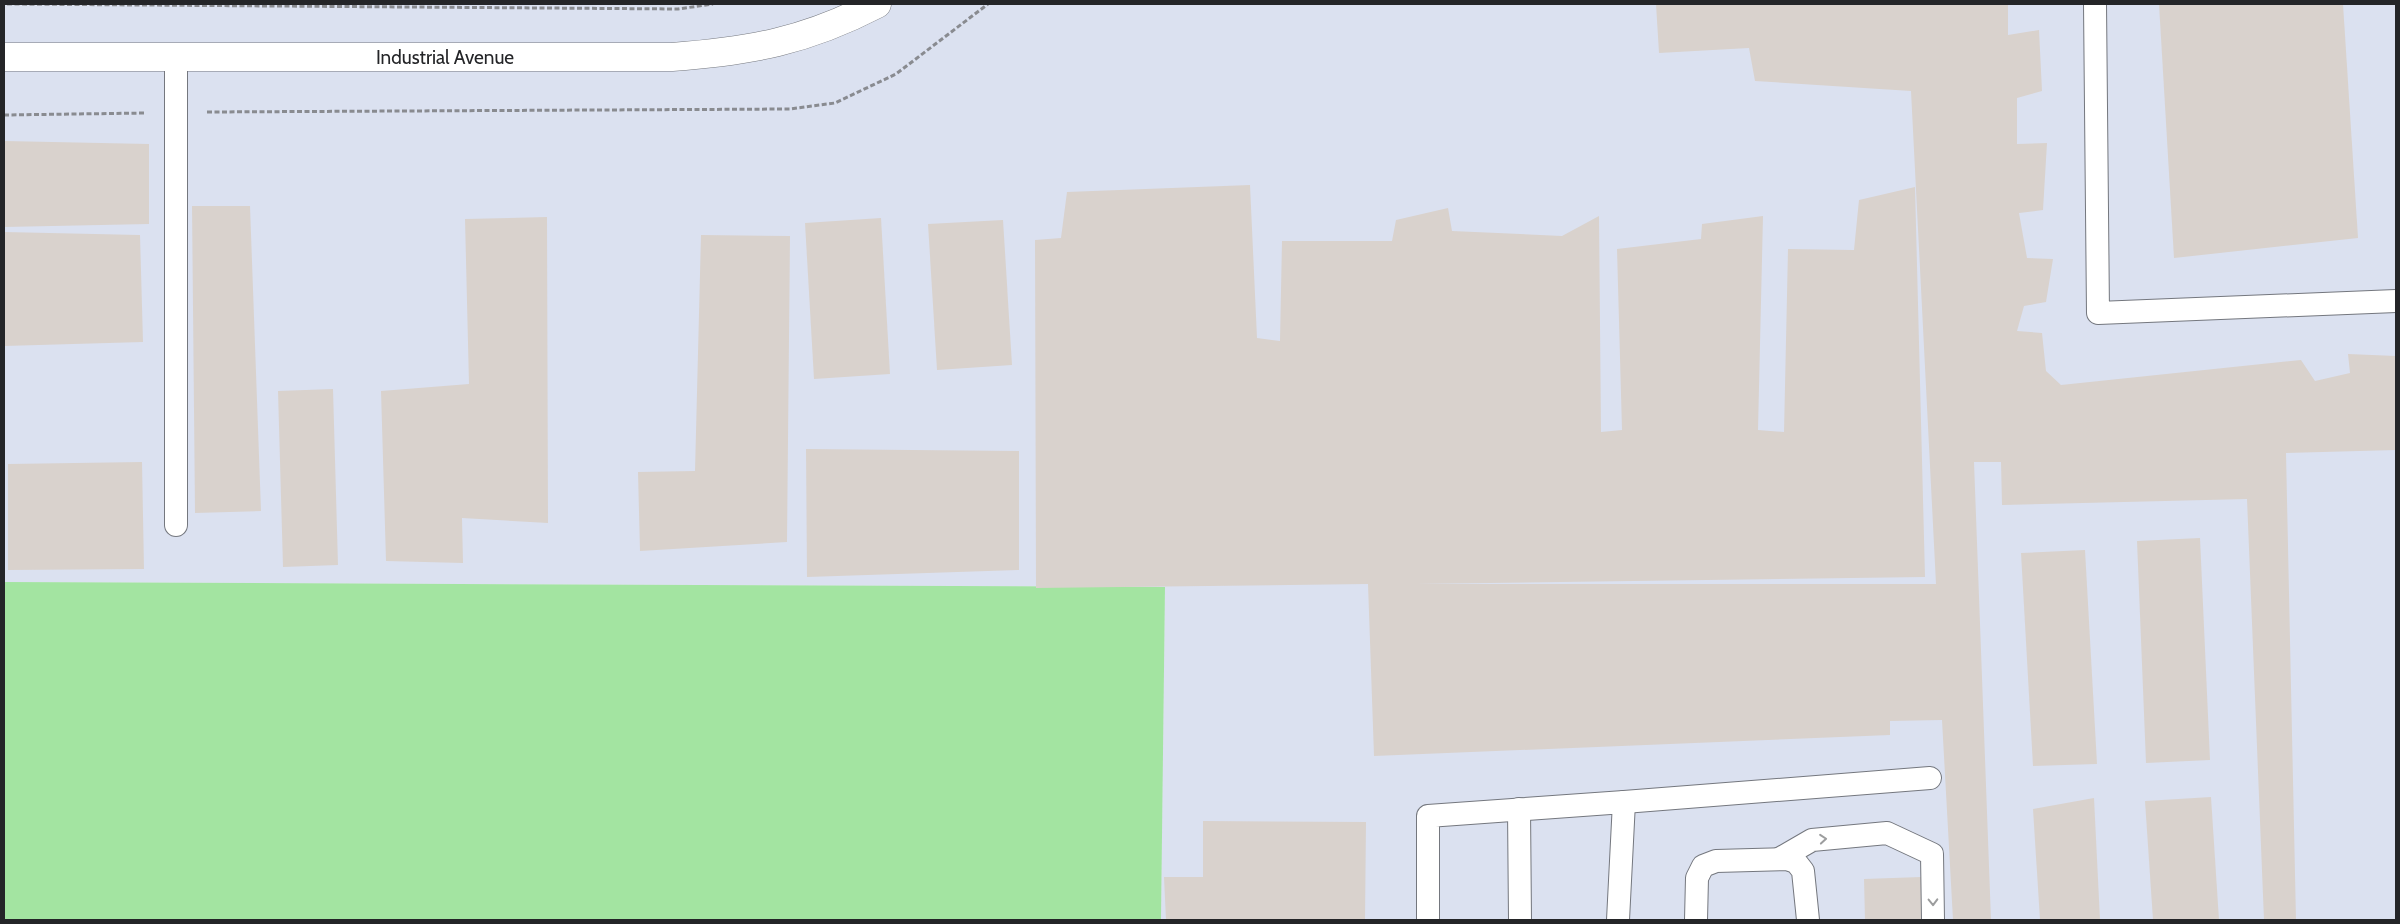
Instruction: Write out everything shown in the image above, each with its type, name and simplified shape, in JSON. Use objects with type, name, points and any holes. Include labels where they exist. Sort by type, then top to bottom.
[{"type":"street","name":"Industrial Avenue","points":[[4,57],[672,57],[732,52],[794,40],[844,22],[878,4]]},
{"type":"lane","points":[[2095,4],[2098,313],[2396,301]]},
{"type":"lane","points":[[176,57],[176,525]]},
{"type":"lane","points":[[1428,920],[1428,816],[1930,778]]},
{"type":"lane","points":[[1618,920],[1624,802]]},
{"type":"lane","points":[[1519,810],[1520,920]]},
{"type":"lane","points":[[1779,859],[1812,840],[1887,833],[1932,854],[1933,920]]},
{"type":"lane","points":[[1696,920],[1697,878],[1703,866],[1716,861],[1779,859],[1796,862],[1803,871],[1808,920]]},
{"type":"path","points":[[7,4],[678,9],[714,4]]},
{"type":"path","points":[[4,115],[176,112],[790,109],[835,103],[896,74],[988,4]]},
{"type":"shaded area","points":[[4,4],[2396,4],[2396,920],[1161,920],[1165,587],[4,582]]},
{"type":"green space","points":[[4,582],[1165,587],[1161,920],[4,920]]},
{"type":"building","points":[[1656,4],[2008,4],[2008,35],[2039,30],[2042,91],[2017,98],[2017,144],[2047,143],[2043,210],[2019,213],[2027,258],[2053,259],[2046,302],[2024,306],[2017,331],[2042,333],[2046,371],[2061,385],[2301,360],[2315,381],[2350,373],[2348,354],[2396,356],[2396,450],[2286,453],[2296,920],[2264,920],[2247,499],[2002,505],[2001,462],[1974,462],[1991,920],[1953,920],[1942,720],[1890,721],[1890,735],[1374,756],[1368,584],[1036,588],[1035,240],[1061,238],[1067,192],[1250,185],[1257,338],[1280,341],[1282,241],[1392,241],[1396,220],[1448,208],[1452,231],[1562,236],[1599,216],[1601,432],[1622,430],[1617,249],[1701,239],[1702,224],[1763,216],[1758,430],[1784,432],[1788,249],[1854,250],[1859,200],[1915,187],[1925,577],[1417,584],[1936,584],[1911,91],[1755,81],[1749,48],[1659,53]]},
{"type":"building","points":[[2159,4],[2343,4],[2358,238],[2174,258]]},
{"type":"building","points":[[4,141],[149,144],[149,224],[4,227]]},
{"type":"building","points":[[192,206],[250,206],[261,511],[195,513]]},
{"type":"building","points":[[547,217],[548,523],[462,518],[463,563],[386,561],[381,391],[469,384],[465,219]]},
{"type":"building","points":[[881,218],[890,374],[814,379],[805,223]]},
{"type":"building","points":[[1003,220],[1012,365],[937,370],[928,224]]},
{"type":"building","points":[[4,232],[140,235],[143,342],[4,346]]},
{"type":"building","points":[[701,235],[790,236],[787,542],[640,551],[638,472],[695,471]]},
{"type":"building","points":[[333,389],[338,565],[283,567],[278,391]]},
{"type":"building","points":[[806,449],[1019,451],[1019,570],[807,577]]},
{"type":"building","points":[[142,462],[144,569],[8,570],[8,464]]},
{"type":"building","points":[[2200,538],[2210,760],[2146,763],[2137,541]]},
{"type":"building","points":[[2085,550],[2097,764],[2033,766],[2021,553]]},
{"type":"building","points":[[2211,797],[2219,920],[2153,920],[2145,801]]},
{"type":"building","points":[[2094,798],[2100,920],[2040,920],[2033,809]]},
{"type":"building","points":[[1203,821],[1366,822],[1365,920],[1166,920],[1164,877],[1203,877]]},
{"type":"building","points":[[1921,877],[1923,920],[1865,920],[1864,879]]}]
